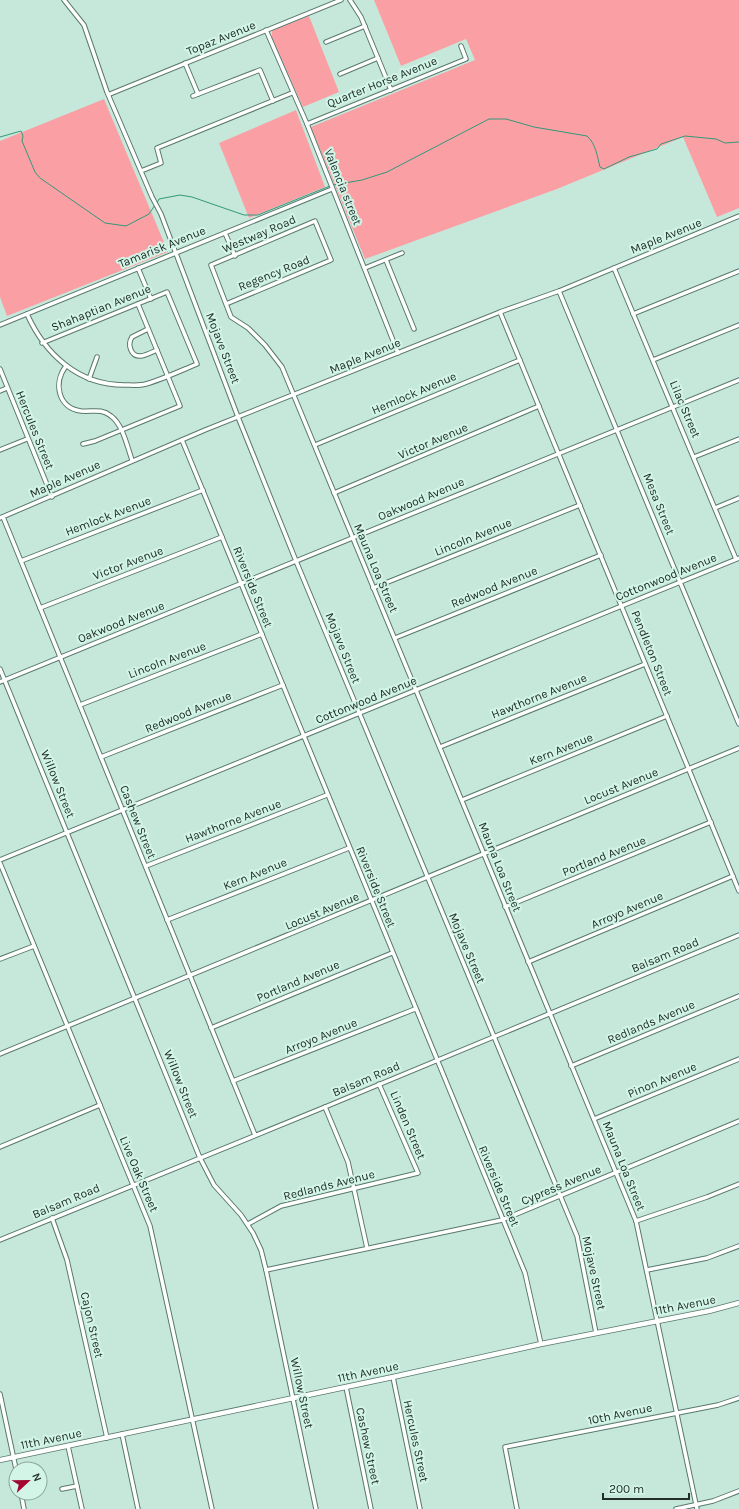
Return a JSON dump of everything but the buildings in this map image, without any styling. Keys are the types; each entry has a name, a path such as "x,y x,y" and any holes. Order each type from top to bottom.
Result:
{"main road":[{"name":"11th Avenue","path":"0,1460 542,1344 657,1320 709,1311 739,1303"}],"street":[{"name":"Mojave Street","path":"64,0 84,25 141,171 161,214 238,417 296,561 559,1197 577,1236 596,1333"},
{"name":"Topaz Avenue","path":"110,94 341,0"},
{"path":"350,0 361,17 391,90"},
{"path":"326,42 364,26"},
{"name":"Valencia street","path":"266,30 292,93 307,124 398,353"},
{"name":"Quarter Horse Avenue","path":"307,124 466,59 461,46"},
{"path":"340,74 378,58"},
{"path":"185,63 198,94"},
{"path":"193,96 260,70 273,101"},
{"path":"141,171 161,163 157,148 292,93"},
{"name":"Tamarisk Avenue","path":"0,325 332,189"},
{"name":"Maple Avenue","path":"2,518 132,460 500,312 559,291 739,216"},
{"name":"Westway Road","path":"211,265 316,221 331,260"},
{"path":"225,233 235,256"},
{"path":"365,268 402,253"},
{"name":"Regency Road","path":"226,304 331,260"},
{"path":"386,260 414,330"},
{"name":"Mauna Loa Street","path":"211,265 231,317 248,328 276,358 294,395 373,588 485,853 528,962 551,1013 636,1221 696,1507"},
{"path":"138,268 151,299"},
{"name":"Lilac Street","path":"614,268 737,558"},
{"path":"633,314 739,271"},
{"name":"Mesa Street","path":"559,291 739,724"},
{"name":"Shahaptian Avenue","path":"42,343 167,292 197,364 168,376"},
{"path":"83,444 95,441 180,406 138,304"},
{"name":"Pendleton Street","path":"500,312 739,891"},
{"path":"27,314 42,343 66,366 89,379 114,385 144,384 168,376"},
{"path":"653,360 739,325"},
{"path":"148,328 132,337 129,344 130,349 134,354 140,356 157,350"},
{"path":"89,379 97,357"},
{"name":"Hemlock Avenue","path":"315,445 520,360"},
{"path":"66,366 58,381 59,395 66,404 81,411 99,410 112,417 120,430 132,460"},
{"name":"Hercules Street","path":"0,369 27,439 52,497"},
{"name":"Oakwood Avenue","path":"0,682 241,583 354,539 558,453 739,380"},
{"path":"0,391 7,388"},
{"name":"Victor Avenue","path":"334,493 539,406"},
{"path":"0,450 27,439"},
{"path":"694,457 739,439"},
{"name":"Riverside Street","path":"182,440 436,1061 525,1273 542,1344"},
{"name":"Hemlock Avenue","path":"21,561 203,490"},
{"path":"715,508 739,498"},
{"name":"Lincoln Avenue","path":"373,588 580,505"},
{"name":"Cashew Street","path":"2,518 61,658 255,1135"},
{"name":"Victor Avenue","path":"40,608 222,537"},
{"name":"Redwood Avenue","path":"395,638 601,556"},
{"name":"Cottonwood Avenue","path":"0,861 67,832 359,714 737,558"},
{"name":"Lincoln Avenue","path":"80,705 262,634"},
{"name":"Hawthorne Avenue","path":"440,747 645,664"},
{"name":"Willow Street","path":"0,669 200,1158 214,1185 248,1224 258,1243 266,1270 316,1509"},
{"name":"Redwood Avenue","path":"101,757 283,685"},
{"name":"Kern Avenue","path":"462,800 667,716"},
{"name":"Locust Avenue","path":"0,1054 739,748"},
{"name":"Hawthorne Avenue","path":"146,866 327,795"},
{"name":"Portland Avenue","path":"506,907 711,822"},
{"name":"Kern Avenue","path":"167,920 349,848"},
{"name":"Live Oak Street","path":"0,861 150,1226 212,1509"},
{"name":"Arroyo Avenue","path":"528,962 733,876"},
{"name":"Balsam Road","path":"0,1240 739,935"},
{"path":"0,959 34,946"},
{"name":"Portland Avenue","path":"211,1028 392,953"},
{"name":"Redlands Avenue","path":"572,1066 739,996"},
{"name":"Arroyo Avenue","path":"233,1082 415,1009"},
{"name":"Pinon Avenue","path":"594,1119 739,1059"},
{"name":"Linden Street","path":"379,1084 418,1173"},
{"path":"0,1147 100,1105"},
{"path":"325,1107 348,1162 367,1248"},
{"name":"Cypress Avenue","path":"266,1270 502,1220 739,1122"},
{"name":"Redlands Avenue","path":"248,1224 281,1206 418,1173"},
{"path":"636,1221 699,1200 739,1184"},
{"name":"Cajon Street","path":"52,1218 67,1260 107,1438"},
{"path":"647,1270 707,1258 739,1246"},
{"name":"Hercules Street","path":"393,1377 420,1509"},
{"name":"Cashew Street","path":"346,1387 371,1509"},
{"path":"0,1394 15,1461"},
{"name":"10th Avenue","path":"517,1509 505,1447 718,1405 739,1398"},
{"path":"122,1434 138,1509"},
{"path":"68,1446 82,1509"},
{"path":"62,1489 76,1486"},
{"path":"676,1509 696,1507 739,1491"}],"shaded area":[{"path":"374,0 739,0 739,208 717,217 683,137 557,189 365,259 311,127 475,60 466,39 401,66"},
{"path":"309,16 339,92 303,107 272,38 272,30"},
{"path":"104,99 168,252 7,316 0,297 0,141"},
{"path":"296,110 325,187 249,218 219,143"}],"waterway":[{"path":"333,185 362,180 387,172 489,119 506,119 534,127 587,136 594,146 600,167 604,169 629,157 657,149 661,144 685,136 716,139 725,143 739,142"},
{"path":"0,137 21,131 23,136 22,141 35,172 40,178 105,223 126,226 149,214 155,205"},
{"path":"157,203 159,199 180,195 192,197 244,215 258,215 330,186"}]}
